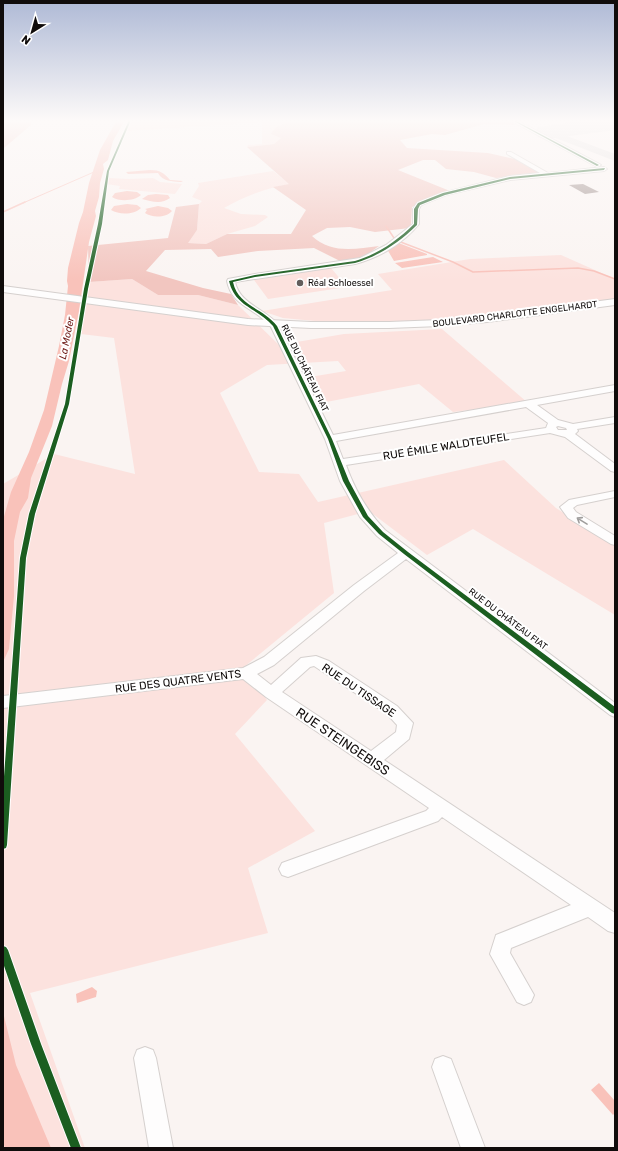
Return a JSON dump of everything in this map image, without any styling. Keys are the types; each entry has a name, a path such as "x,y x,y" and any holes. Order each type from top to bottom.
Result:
{"main road":[{"name":"BOULEVARD CHARLOTTE ENGELHARDT","path":"3,289 222,320 369,326 487,319 615,302"}],"street":[{"name":"RUE DU CHÂTEAU FIAT","path":"546,174 496,180 444,194 423,202 416,207 416,224 410,230 379,252 361,260 255,276 232,281 236,294 246,305 268,317 273,323 330,439 346,481 366,517 381,533 406,553 615,711"},
{"path":"330,439 615,388"},
{"path":"529,404 561,434 570,430 615,420"},
{"name":"RUE ÉMILE WALDTEUFEL","path":"339,463 553,427"},
{"path":"570,430 615,469"},
{"path":"615,494 573,502 566,507 572,514 615,541"},
{"name":"RUE DES QUATRE VENTS","path":"5,702 246,673 269,661 359,588 406,553"},
{"name":"RUE DU TISSAGE","path":"271,693 306,662 316,661 392,710 405,723 402,735 372,760"},
{"name":"RUE STEINGEBISS","path":"246,673 271,693 615,924"},
{"path":"288,869 432,816 441,807"},
{"path":"524,995 500,954 503,942 590,907"},
{"path":"145,1058 161,1148"},
{"path":"443,1067 473,1148"}],"shaded area":[{"path":"256,174 277,174 290,184 256,193 224,208 241,214 265,215 268,217 255,226 227,234 206,244 187,243 197,230 199,204 202,201 192,197 199,186 198,183"},
{"path":"277,174 407,174 450,191 412,207 410,228 375,232 350,227 327,228 312,236 319,242 335,248 352,249 379,246 362,258 340,261 314,248 258,251 218,257 211,249 165,250 146,271 203,288 231,294 238,305 198,295 158,295 132,279 89,282 88,246 168,238 176,207 199,204 197,230 188,243 206,244 227,234 291,234 306,210 273,187 289,184"},
{"path":"480,174 535,174 496,178"},
{"path":"109,178 153,178 160,182 182,184 175,194 119,189 120,186 106,184"},
{"path":"561,255 615,279 615,299 484,317 433,321 315,321 283,318 262,311 392,290 378,274 470,259"},
{"name":"Réal Schloessel","path":"331,268 347,287 268,299 254,280"},
{"path":"132,279 158,295 198,295 238,305 279,345 344,334 442,329 528,403 453,412 419,384 316,404 304,378 346,371 338,361 267,365 220,393 259,472 299,474 318,502 504,460 556,508 615,546 615,615 473,529 427,555 369,511 324,523 334,593 244,667 267,700 235,734 315,831 248,868 268,933 30,993 85,1148 3,1148 3,484 54,454 135,474 114,338 81,334 89,282"}],"water":[{"name":"La Moder","path":"92,174 103,174 95,211 96,216 89,242 79,311 69,361 52,426 31,478 28,498 20,512 14,541 14,596 9,649 3,662 3,520 11,492 29,452 44,410 65,315 68,268"},
{"path":"158,174 164,174 170,180 183,181 168,180"},
{"path":"127,191 137,192 141,195 135,199 127,200 119,200 112,197 115,193"},
{"path":"148,195 168,195 170,198 160,202 142,199"},
{"path":"127,204 137,205 141,208 126,214 111,210 114,206"},
{"path":"158,206 168,208 172,211 163,216 151,216 145,213 147,210 145,209"},
{"path":"396,242 427,255 394,261 387,249"},
{"path":"433,257 443,262 402,268 395,263"},
{"path":"92,987 97,991 96,997 77,1003 76,994"},
{"path":"3,1012 16,1065 51,1148 5,1148 3,1142"},
{"path":"599,1083 615,1101 615,1113 613,1115 591,1090"}],"building":[{"path":"583,184 599,192 585,194 569,185"}],"waterway":[{"path":"23,203 90,174"},
{"path":"3,212 25,202"},
{"path":"386,226 394,238"},
{"path":"398,241 453,262 473,272 578,268 594,271 615,279"}],"cycle path":[{"path":"3,845 23,558 32,514 67,404 86,289 100,224 108,174"},
{"path":"555,174 510,178 444,194 419,204 416,209 416,224 404,236 388,247 363,260 231,281 237,296 242,301 264,315 275,326 330,439 346,481 366,517 381,533 406,553 615,711"},
{"path":"3,950 36,1044 76,1148"}],"place":[{"name":"Réal Schloessel","path":"300,283"}]}
